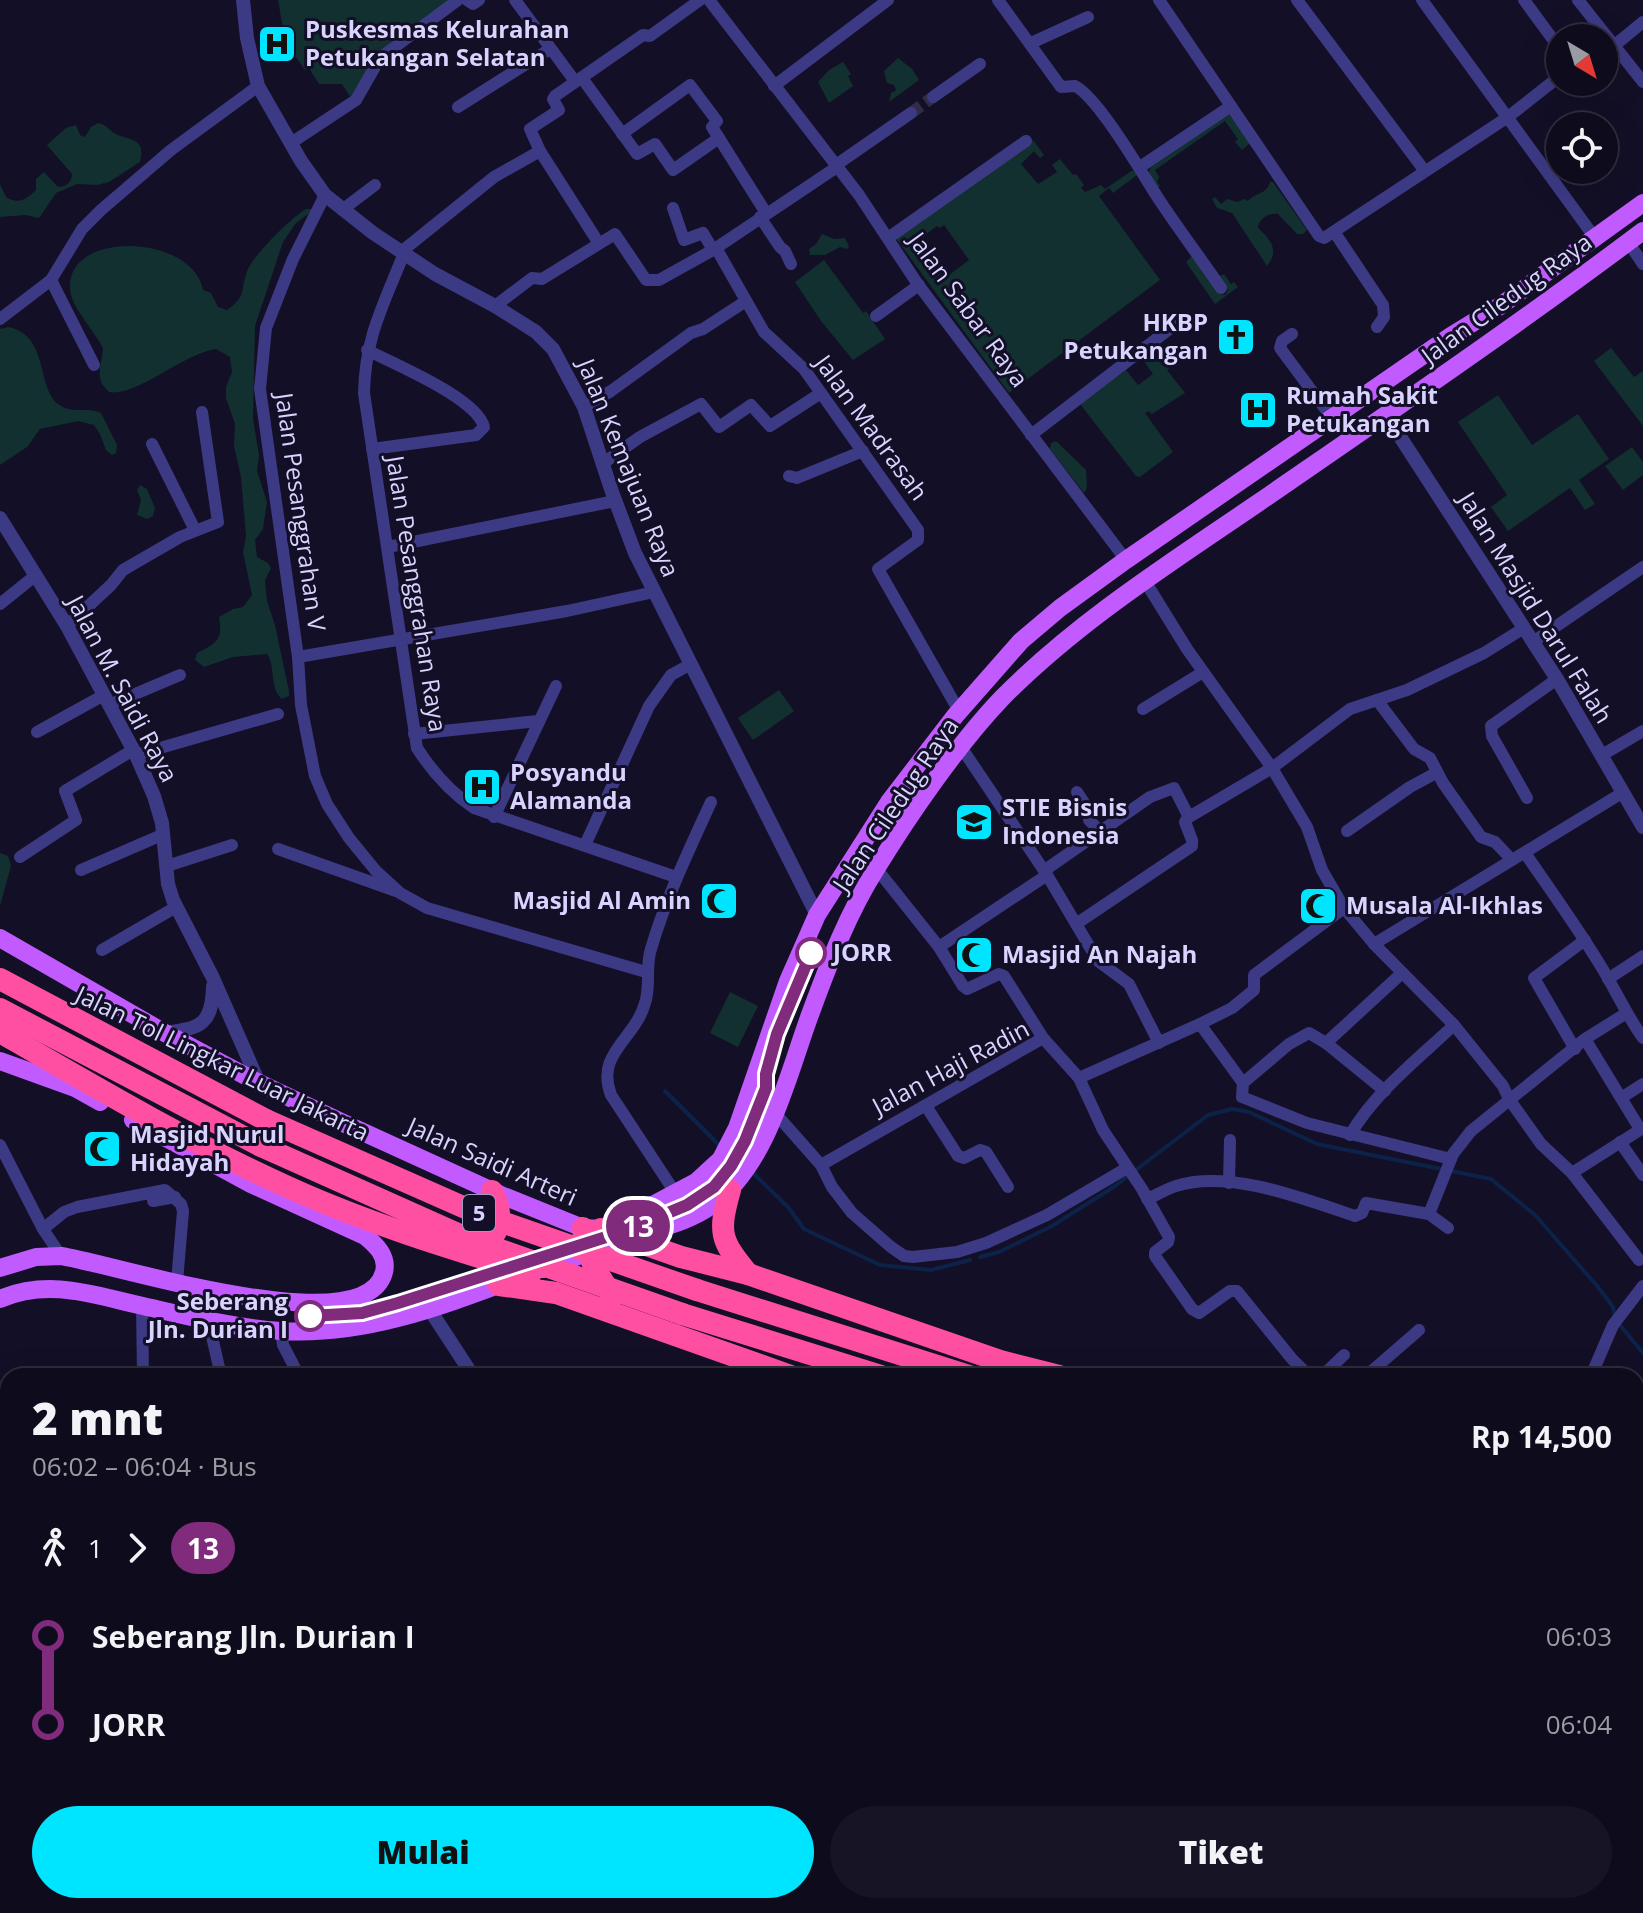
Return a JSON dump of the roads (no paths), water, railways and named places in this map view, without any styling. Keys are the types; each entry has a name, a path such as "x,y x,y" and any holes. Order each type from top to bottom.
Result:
{"highway":[{"name":"Jalan Tol Lingkar Luar Jakarta","path":"0,979 266,1120 479,1214 697,1290 944,1368"},
{"name":"Jalan Tol Lingkar Luar Jakarta","path":"0,1009 261,1146 469,1239 682,1314 855,1368"},
{"path":"0,1032 79,1079 242,1165 348,1212 531,1273"},
{"path":"0,1049 75,1088"},
{"path":"730,1190 723,1213 722,1234 730,1253 748,1274"},
{"path":"449,1247 476,1248 496,1234 501,1214 492,1191"},
{"path":"632,1318 603,1281 588,1253 592,1228 681,1257 748,1274 1028,1368"},
{"path":"632,1318 624,1303 623,1283 627,1273 642,1259 681,1257"},
{"path":"499,1285 556,1293 769,1368"}],"main road":[{"name":"Jalan Ciledug Raya","path":"592,1228 676,1194 709,1172 721,1159 752,1089 788,981 817,915 839,877 889,802 959,711 1021,641 1126,560 1500,306 1643,203"},
{"name":"Jalan Ciledug Raya","path":"0,1299 27,1290 65,1288 142,1306 281,1331 376,1324 430,1310 685,1220 710,1207 745,1173 755,1155 778,1104 845,927 876,868 961,747 1001,699 1103,612 1145,581 1386,415 1643,231"},
{"path":"1299,443 1302,457 1311,466"},
{"path":"1278,457 1290,466 1294,478"},
{"path":"1084,591 1103,612"},
{"path":"839,877 864,890"},
{"name":"Jalan Saidi Arteri","path":"0,938 259,1083 492,1191 592,1228"},
{"path":"0,1061 75,1088 239,1178 365,1236 379,1250 385,1263 382,1277 371,1290 346,1300 306,1304 262,1299 61,1256 36,1257 0,1268"},
{"path":"752,1089 778,1104"},
{"path":"531,1273 552,1215"}],"street":[{"name":"Jalan Kemajuan Raya","path":"243,0 247,38 258,86 325,195 402,253 536,332 553,349 584,407 615,501 654,592 817,915"},
{"path":"515,0 550,49 578,79 637,154 655,144 673,170 719,138"},
{"path":"598,242 540,151 531,127 558,111 553,97 643,35 650,36 700,0"},
{"name":"Jalan Sabar Raya","path":"709,0 836,166 919,285 1126,560"},
{"path":"774,86 888,0"},
{"path":"998,0 1061,87 1075,86 1085,93 1140,167 1158,199 1221,288"},
{"path":"1159,0 1319,236 1328,238 1424,170 1508,117 1546,87"},
{"path":"1297,0 1424,170"},
{"path":"1422,0 1595,238"},
{"path":"1524,0 1546,30"},
{"path":"1578,0 1598,24"},
{"path":"291,143 356,100 380,58 468,1"},
{"path":"1031,43 1088,17"},
{"path":"1618,43 1643,22"},
{"path":"458,107 550,49"},
{"path":"1618,49 1643,82"},
{"path":"933,97 980,64"},
{"path":"622,134 690,85 717,121 712,127 791,264"},
{"path":"0,319 51,280 82,229 101,210 171,150 258,86"},
{"path":"1140,167 1231,106"},
{"path":"495,306 532,278 542,279 598,242 618,235 646,280 659,280 715,249 911,113"},
{"path":"888,238 1026,141"},
{"path":"402,253 494,177 540,151"},
{"path":"342,210 375,185"},
{"name":"Jalan Pesanggrahan V","path":"325,195 293,259 266,328 260,389 298,657 301,705 315,776 327,804 349,838 376,871 400,893"},
{"path":"673,208 684,240 703,233 715,249"},
{"path":"1335,233 1383,305 1384,317 1377,327"},
{"path":"1628,242 1643,264"},
{"name":"Jalan Madrasah","path":"715,249 770,339 799,364 919,533 916,542 879,566 880,576 959,711"},
{"name":"Jalan Pesanggrahan Raya","path":"402,253 367,350 364,393 417,748 430,769 453,794 474,808 676,877"},
{"path":"51,280 94,365"},
{"path":"876,316 919,285"},
{"path":"584,407 691,333 703,329 746,301"},
{"path":"1031,435 1185,317"},
{"path":"1292,334 1285,338 1280,348 1332,418"},
{"path":"367,350 456,398 469,407 484,425 476,435 372,449"},
{"path":"602,464 640,437 701,404 719,427 751,405 770,426 821,393"},
{"path":"67,626 111,585 119,573 195,530 218,522 202,412"},
{"name":"Jalan Masjid Darul Falah","path":"1386,415 1557,679 1643,827"},
{"path":"152,444 195,530"},
{"path":"789,476 797,478 863,451"},
{"path":"388,547 615,501"},
{"name":"Jalan M. Saidi Raya","path":"0,518 67,626 154,796 164,834 168,884 176,907 213,978 259,1083"},
{"path":"1533,642 1643,567"},
{"path":"0,604 36,575"},
{"path":"1145,581 1203,672 1272,768 1307,827 1322,870 1344,908 1374,944 1454,1025 1503,1086 1541,1144 1572,1173 1639,1260"},
{"path":"298,657 567,611 654,592"},
{"path":"1076,924 1192,846 1185,822 1188,817 1272,768 1350,709 1407,690 1484,653 1524,628"},
{"path":"585,845 649,706 671,675 691,664"},
{"path":"1143,709 1203,672"},
{"path":"37,732 106,700 180,675"},
{"path":"1527,798 1492,736 1491,726 1557,679"},
{"path":"494,817 556,686"},
{"path":"1377,700 1414,749 1430,758 1436,773 1481,837 1495,842 1512,860"},
{"path":"20,857 77,819 65,791 134,753 278,714"},
{"path":"414,734 538,721"},
{"path":"1602,755 1643,731"},
{"path":"961,747 1046,872 1098,961 1129,984 1159,1043"},
{"path":"1347,831 1410,787 1436,773"},
{"path":"939,947 1150,797 1173,787 1188,817"},
{"path":"1077,792 1090,812 1089,820 1096,827 1096,835"},
{"path":"1374,944 1622,793"},
{"path":"676,1194 611,1095 605,1080 607,1067 645,1006 648,991 646,972 656,933 676,877 711,802"},
{"path":"81,870 164,834"},
{"path":"167,866 232,845"},
{"path":"278,849 400,893 427,908 646,972"},
{"path":"1525,853 1585,940 1625,1014 1643,1038"},
{"path":"876,868 939,947 967,989 999,974 1004,976 1043,1038"},
{"path":"102,950 176,907"},
{"path":"1079,1078 1241,1003 1254,990 1254,975 1344,908"},
{"path":"1575,1049 1534,978 1585,940"},
{"path":"1608,979 1643,956"},
{"path":"1326,1043 1402,973"},
{"path":"165,1033 194,1029 207,1018 213,1006 213,978"},
{"path":"1429,1214 1449,1166 1471,1131 1585,1039 1625,1014"},
{"path":"1200,1024 1243,1086 1244,1100 1449,1166"},
{"path":"1350,1135 1358,1121 1385,1091 1454,1025"},
{"path":"1243,1086 1300,1037 1309,1033 1385,1091"},
{"name":"Jalan Haji Radin","path":"821,1165 1043,1038 1079,1078 1103,1130 1169,1237 1155,1256 1192,1309 1199,1313 1230,1291 1237,1291 1301,1368"},
{"path":"1572,1173 1642,1128 1585,1039"},
{"path":"1621,1098 1643,1084"},
{"path":"778,1104 852,1213 904,1256 957,1252 986,1243 1047,1215 1127,1169"},
{"path":"926,1106 958,1156 964,1158 980,1150 986,1152 1008,1187"},
{"path":"1229,1183 1230,1140"},
{"path":"1620,1142 1643,1175"},
{"path":"0,1145 43,1229 61,1256"},
{"path":"1144,1194 1205,1182 1265,1186 1355,1216 1362,1213 1366,1203 1429,1214 1448,1228"},
{"path":"43,1229 64,1212 159,1189 175,1197 183,1211 177,1282"},
{"path":"153,1201 175,1197"},
{"path":"1594,1368 1613,1325 1643,1286"},
{"path":"142,1306 143,1368"},
{"path":"430,1310 468,1368"},
{"path":"208,1319 219,1368"},
{"path":"1375,1368 1419,1330"},
{"path":"281,1331 283,1345 295,1368"},
{"path":"1330,1368 1344,1355"}],"waterway":[{"path":"665,1091 720,1146"},
{"path":"980,1257 999,1252 1052,1226 1115,1186 1208,1115 1232,1109 1249,1112 1317,1144 1491,1179 1535,1215 1598,1287 1613,1307 1615,1317"},
{"path":"752,1172 788,1207 804,1229 880,1265 931,1270 970,1260"},
{"path":"1619,1324 1643,1353"}],"tunnel":[{"path":"911,113 933,97"}],"place":[{"name":"Puskesmas Kelurahan Petukangan Selatan","path":"277,44"},
{"name":"HKBP Petukangan","path":"1236,337"},
{"name":"Rumah Sakit Petukangan","path":"1258,410"},
{"name":"Posyandu Alamanda","path":"482,787"},
{"name":"STIE Bisnis Indonesia","path":"974,822"},
{"name":"Masjid Al Amin","path":"719,901"},
{"name":"Musala Al-Ikhlas","path":"1318,906"},
{"name":"JORR","path":"811,953"},
{"name":"Masjid An Najah","path":"974,955"},
{"name":"Masjid Nurul Hidayah","path":"102,1149"},
{"name":"Seberang Jln. Durian I","path":"310,1316"}]}
